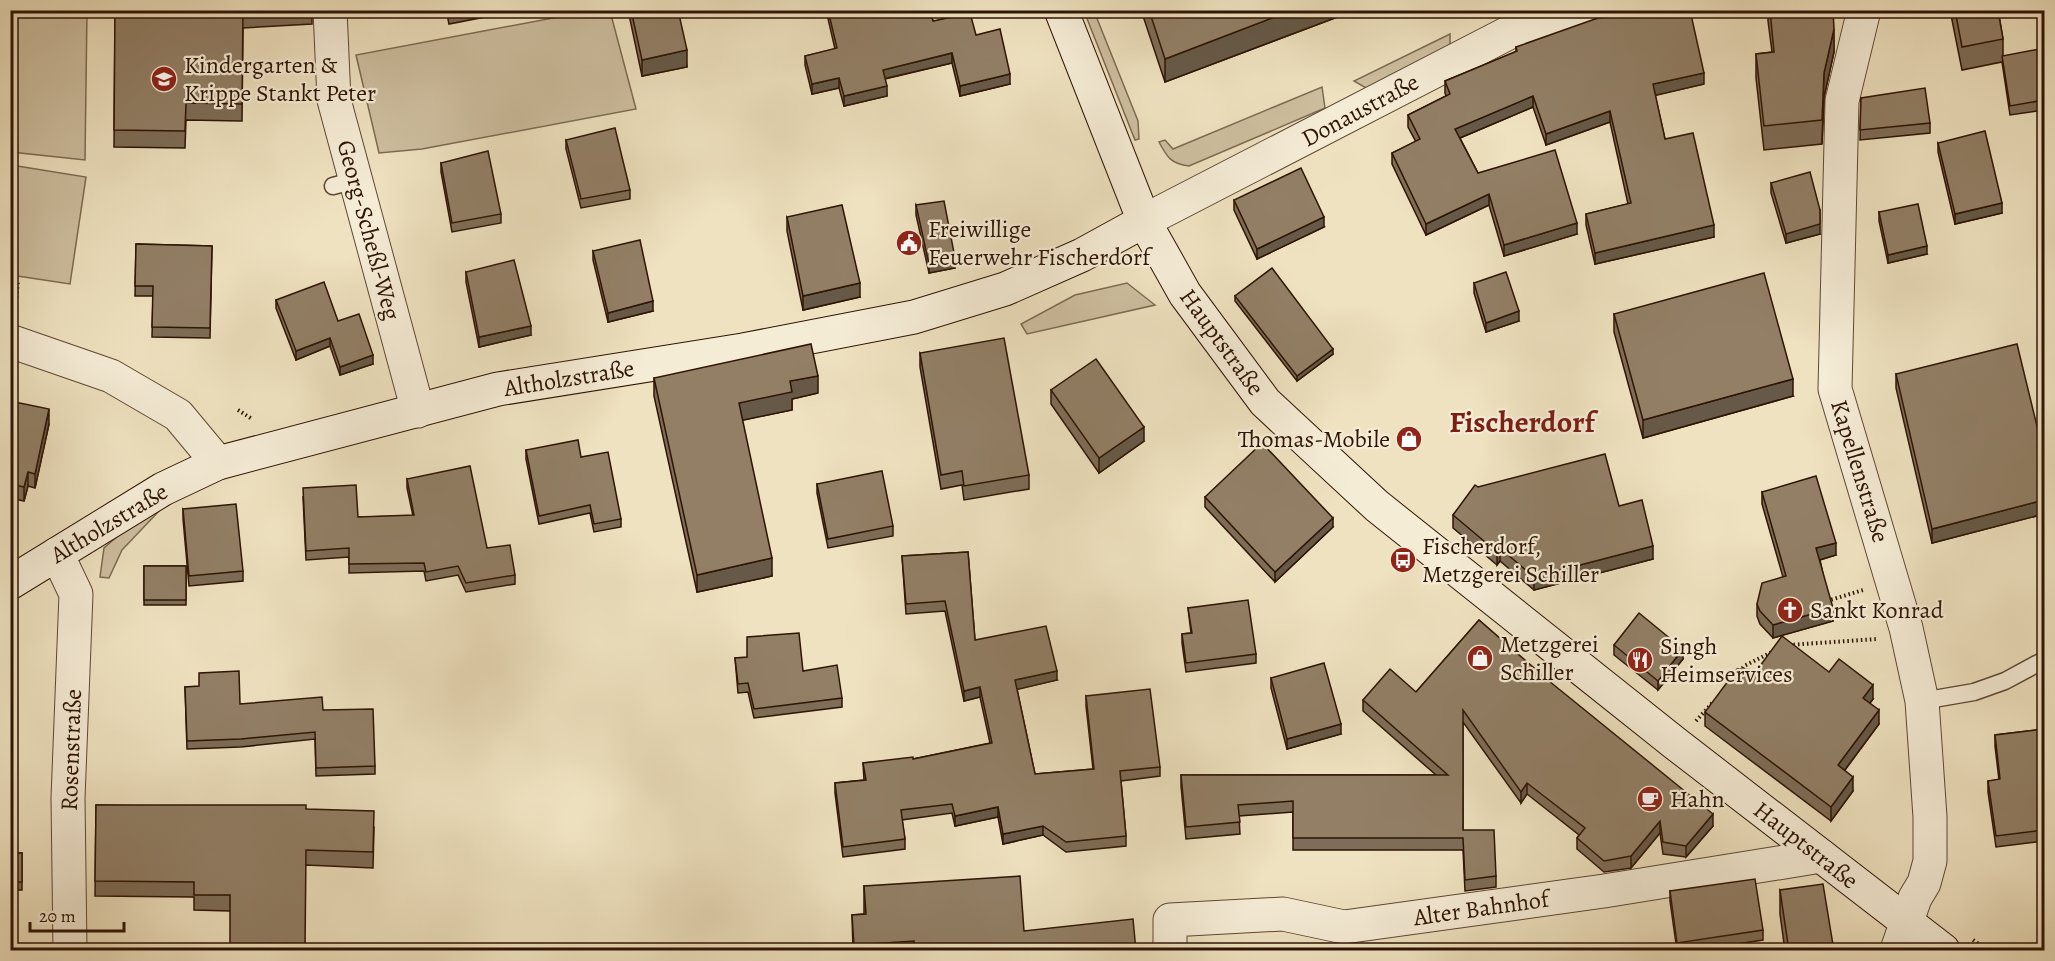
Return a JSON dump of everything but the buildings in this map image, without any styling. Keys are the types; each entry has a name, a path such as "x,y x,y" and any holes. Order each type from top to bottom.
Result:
{"street":[{"name":"Georg-Scheßl-Weg","path":"330,10 334,100 344,183 418,411"},
{"name":"Hauptstraße","path":"1061,10 1144,221 1185,294 1259,395 1395,520 1676,744 1821,856 1902,937 1943,951"},
{"name":"Donaustraße","path":"1144,221 1509,21 1580,10"},
{"name":"Kapellenstraße","path":"1864,10 1842,101 1835,389 1906,628 1922,701 1930,817 1930,861 1924,883 1902,937"},
{"name":"Altholzstraße","path":"10,583 163,489 218,463 498,389 743,350 914,317 1005,288 1082,255 1144,221"},
{"path":"10,341 111,376 178,415 218,463"},
{"name":"Rosenstraße","path":"57,554 76,594 68,798 70,951"},
{"name":"Alter Bahnhof","path":"1170,951 1170,920 1283,914 1344,927 1604,891 1821,856"}],"lane":[{"path":"1922,701 1974,692 2005,681 2044,660"}],"path":[{"path":"1822,603 1830,600"},
{"path":"1737,675 1744,666 1767,653 1791,645 1842,643"},
{"path":"1694,724 1714,701"}],"shaded area":[{"path":"11,10 87,11 85,160 11,152"},
{"path":"590,11 610,11 636,109 422,149 379,153 356,55"},
{"path":"1084,11 1094,11 1138,121 1139,139 1135,140"},
{"path":"1450,34 1450,47 1366,88 1354,81"},
{"path":"1322,87 1325,108 1189,166 1178,164 1170,159 1159,142 1165,140 1173,149"},
{"path":"11,165 86,177 70,284 11,275"},
{"path":"1127,283 1155,305 1027,334 1021,324 1075,295"},
{"path":"160,510 122,550 109,578 100,577 104,548 120,534"}],"place":[{"name":"Kindergarten & Krippe Stankt Peter","path":"164,79"},
{"name":"Freiwillige Feuerwehr Fischerdorf","path":"909,243"},
{"name":"Thomas-Mobile","path":"1409,439"},
{"name":"Fischerdorf, Metzgerei Schiller","path":"1403,560"},
{"name":"Sankt Konrad","path":"1790,610"},
{"name":"Metzgerei Schiller","path":"1480,658"},
{"name":"Singh Heimservices","path":"1640,660"},
{"name":"Hahn","path":"1650,799"}],"district":[{"name":"Fischerdorf","path":"1522,422"}]}
